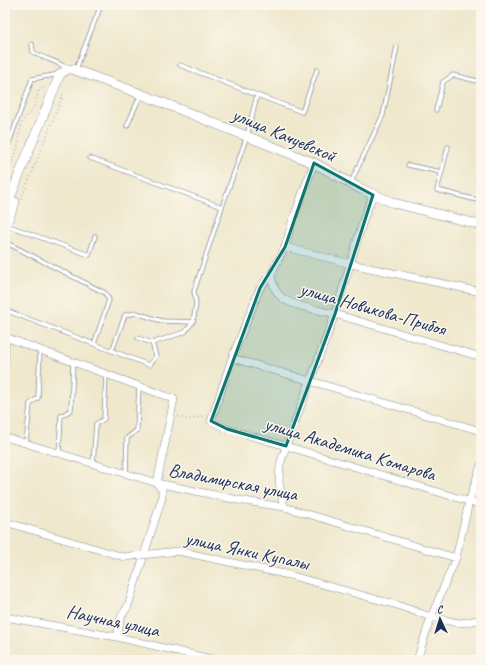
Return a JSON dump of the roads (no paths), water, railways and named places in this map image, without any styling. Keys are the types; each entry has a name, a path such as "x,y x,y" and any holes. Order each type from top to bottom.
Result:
{"street":[{"name":"улица Качуевской","path":"67,71 141,94 247,136 314,164 373,195 394,204 481,224"},
{"path":"5,210 67,71"},
{"path":"6,226 67,71"},
{"path":"314,164 292,222 285,247 271,274 260,288 232,358 481,431"},
{"path":"284,507 279,483 280,465 335,314 364,218 373,195"},
{"path":"285,247 351,264 481,292"},
{"name":"улица Новикова-Прибоя","path":"271,274 275,289 282,298 292,303 335,314 481,357"},
{"path":"6,338 174,398 157,483 162,490 162,498 128,606 121,618 117,637"},
{"name":"улица Академика Комарова","path":"232,358 211,420 227,429 481,505"},
{"name":"Владимирская улица","path":"5,437 157,483 238,500 284,507 456,558"},
{"path":"417,660 431,617 456,558 469,502 481,465"},
{"name":"улица Янки Купалы","path":"5,522 124,557 178,551 288,575 397,605 431,617 458,623 481,619"},
{"name":"Научная улица","path":"5,617 117,637 215,660"}],"lane":[{"path":"5,154 32,79 67,71 101,5"},
{"path":"32,44 33,52 41,57 58,63 67,71"},
{"path":"350,183 383,115 397,47"},
{"path":"180,65 302,112 317,70"},
{"path":"436,110 442,82 453,75 481,82"},
{"path":"127,126 141,94"},
{"path":"138,338 152,343 185,332 193,322 196,304 194,291 247,136 257,95"},
{"path":"448,147 437,190 481,201"},
{"path":"90,158 222,207"},
{"path":"481,164 478,178 481,178"},
{"path":"408,165 441,172"},
{"path":"6,226 89,255 95,236"},
{"path":"5,242 105,293 109,300 94,344"},
{"path":"5,310 149,364 156,356 152,343"},
{"path":"112,351 125,315 136,313 162,321 193,322"},
{"path":"5,387 6,338"},
{"path":"26,443 30,404 38,398 40,350"},
{"path":"59,453 61,416 70,410 73,362"},
{"path":"93,464 96,424 104,419 106,374"},
{"path":"126,474 127,438 137,430 139,386"}]}
